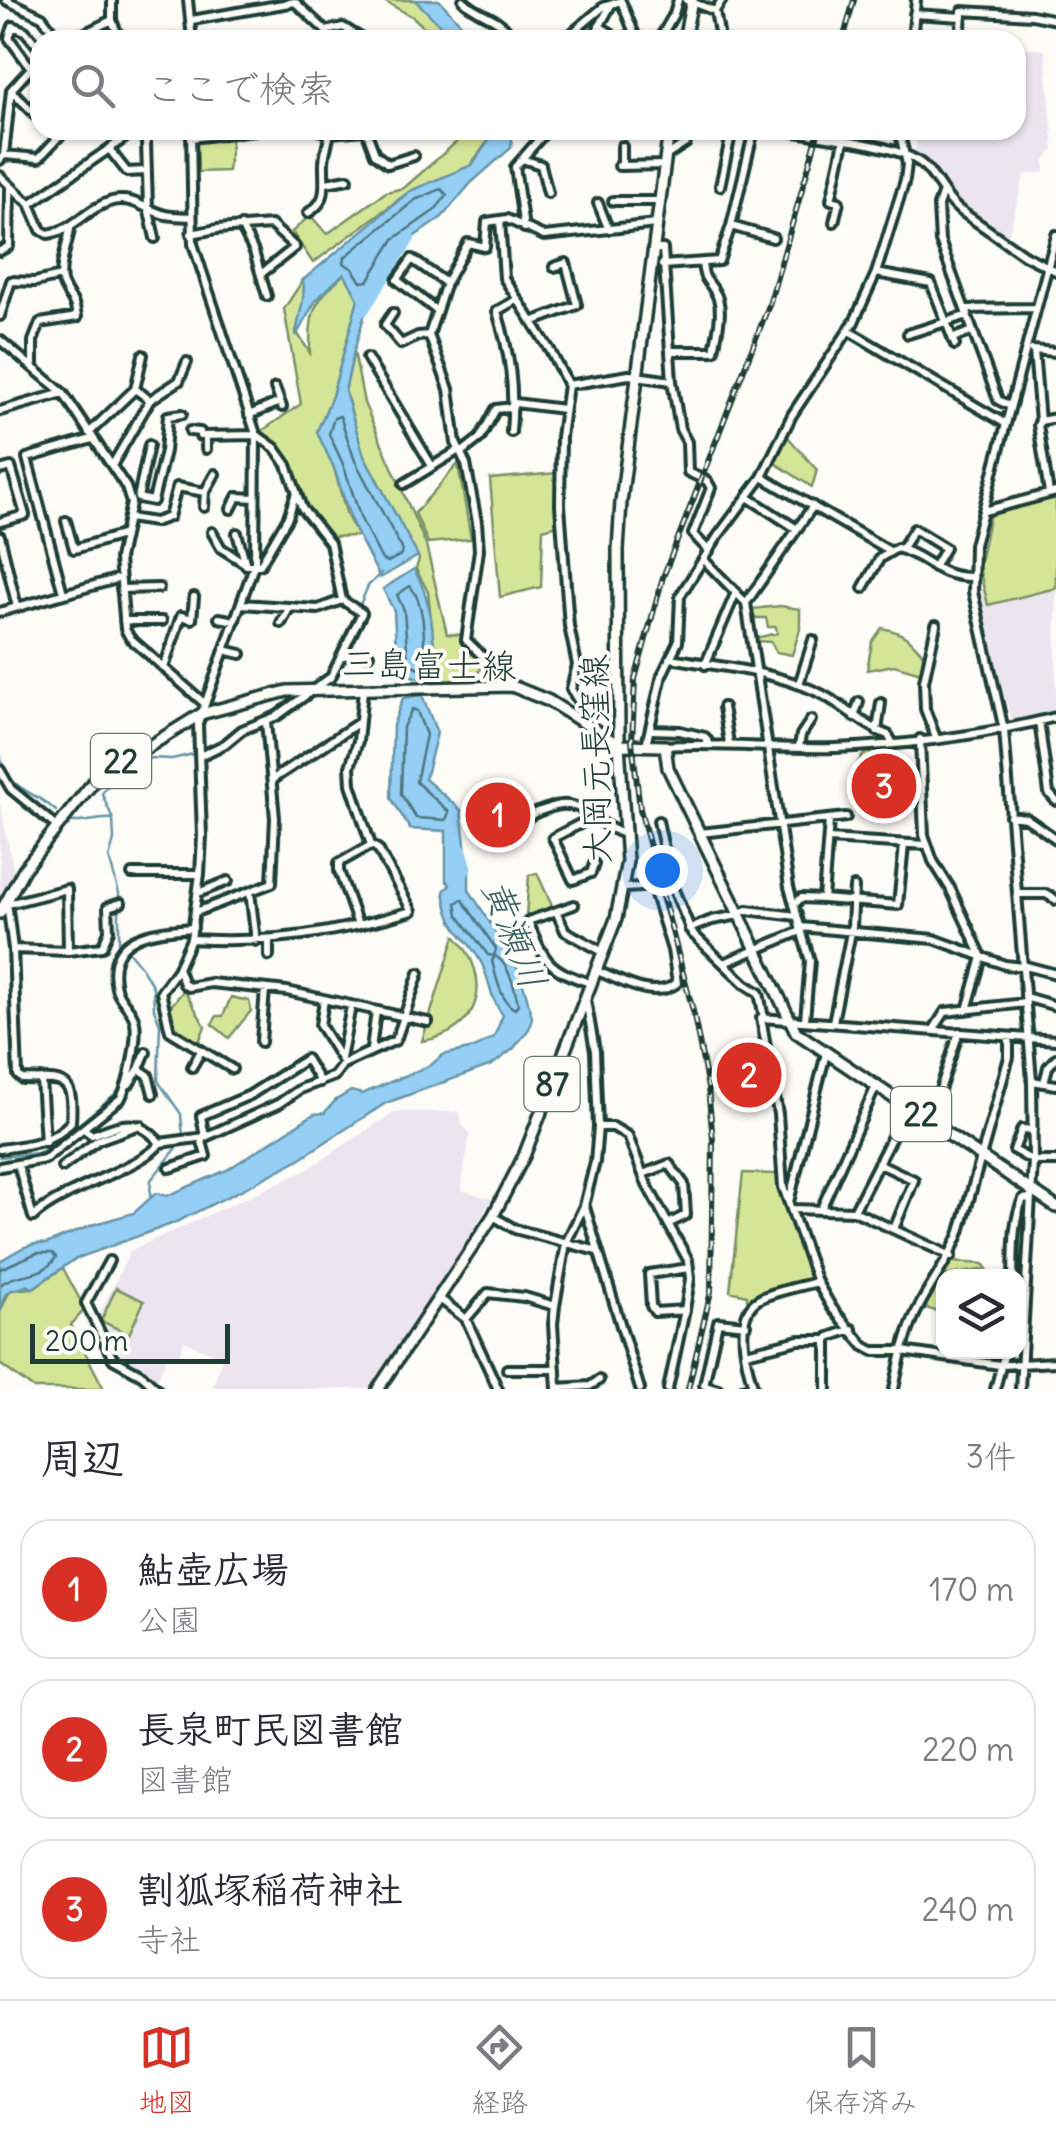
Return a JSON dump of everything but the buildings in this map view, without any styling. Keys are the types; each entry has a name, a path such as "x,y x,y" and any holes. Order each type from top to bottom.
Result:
{"main road":[{"path":"686,30 690,0"},
{"name":"大岡元長窪線","path":"378,1389 493,1216 524,1156 592,984 624,888 618,550 638,377 658,264 654,248 668,140"},
{"name":"三島富士線","path":"0,913 24,870 56,826 81,794 113,766 201,714 274,694 512,686 531,691 619,745 665,746"},
{"name":"22","path":"665,746 668,768 800,1036 930,1120 1030,1194 1056,1207"}],"street":[{"path":"6,0 42,17 52,30"},
{"path":"112,0 116,30"},
{"path":"188,0 192,30"},
{"path":"464,0 470,8 486,12 509,30"},
{"path":"576,30 603,7 621,0 633,30"},
{"path":"665,30 678,0"},
{"path":"690,0 716,11"},
{"path":"719,30 716,11 722,0"},
{"path":"913,30 916,0"},
{"path":"979,12 980,0"},
{"path":"192,20 286,1 304,7 321,30"},
{"path":"942,16 944,2"},
{"path":"597,30 611,4"},
{"path":"961,29 962,11 1056,20"},
{"path":"914,14 962,17"},
{"path":"92,30 112,20"},
{"path":"30,37 13,26 9,38 30,67"},
{"path":"599,26 606,30"},
{"path":"30,69 11,90 2,158 39,158 56,140"},
{"path":"11,90 30,109"},
{"path":"30,204 123,140"},
{"path":"145,140 148,208 155,238"},
{"path":"191,140 195,256 256,435 256,498 242,604 201,714 200,874 194,928 178,968 161,992 170,1030 232,1068"},
{"path":"308,213 322,200 328,140"},
{"path":"369,140 375,154 388,164 414,156"},
{"path":"524,228 515,167 538,140"},
{"path":"622,146 621,166 665,160 687,140"},
{"path":"720,186 730,140"},
{"path":"709,551 694,534 710,488 707,481 688,472 687,442 680,429 672,381 658,264 720,261 752,140"},
{"path":"834,140 906,155 926,168 958,209 1024,255 1056,271"},
{"path":"646,746 662,676 678,642 680,596 762,477 792,415 848,330 876,273 904,180 906,155 900,140"},
{"path":"834,222 839,202 832,200 844,142"},
{"path":"109,149 127,172 146,171"},
{"path":"522,159 541,165 548,193"},
{"path":"711,173 722,176"},
{"path":"0,176 30,204 44,233 71,228 90,210 111,202 136,201 166,215 191,217"},
{"path":"326,183 348,180"},
{"path":"0,252 9,246 10,186"},
{"path":"942,193 938,206 940,241 998,400 1010,406"},
{"path":"613,201 660,200"},
{"path":"598,203 608,228"},
{"path":"512,686 468,645 464,634 479,550 474,498 460,452 450,389 429,335 446,283 468,243 485,246 487,222 507,219 538,235 556,236 656,224"},
{"path":"500,220 504,278 568,385 563,409 560,505 569,626 577,665 576,677 570,685 584,709 580,722"},
{"path":"192,234 272,225 296,247 261,274"},
{"path":"241,226 267,296"},
{"path":"732,226 773,238"},
{"path":"32,365 33,341 40,323 77,316 62,276 71,228"},
{"path":"1020,1389 1033,1161 1032,1081 1004,730 972,578 974,544 1010,406 1030,350 1036,308 1056,234"},
{"path":"437,310 397,280 412,260 446,283"},
{"path":"532,322 577,304 566,263 554,267"},
{"path":"671,351 714,351 720,312 717,294 704,279 702,263"},
{"path":"876,273 931,282 954,341 973,331"},
{"path":"0,316 11,281 35,282 62,276"},
{"path":"511,432 514,405 508,346 498,311 516,300"},
{"path":"908,334 967,312 1036,308"},
{"path":"393,313 385,325 400,344 429,335"},
{"path":"848,330 1006,424"},
{"path":"0,340 63,392 134,499"},
{"path":"1030,350 1056,352"},
{"path":"983,512 1053,492 1041,458 1030,350"},
{"path":"63,593 28,458 90,436 135,389 143,355"},
{"path":"367,358 432,466"},
{"path":"112,466 150,400 179,381 187,362"},
{"path":"568,385 629,374 672,381"},
{"path":"249,415 281,404 275,388"},
{"path":"135,389 150,400"},
{"path":"0,411 63,392"},
{"path":"404,484 480,438 496,409 514,405 563,409"},
{"path":"134,499 153,501 165,452 168,416 182,414"},
{"path":"1040,421 1056,418"},
{"path":"200,419 206,449"},
{"path":"190,431 256,435 275,448 287,465 295,494 311,522 330,543 342,600 362,613 331,677 266,722 242,730 226,744 200,756"},
{"path":"149,445 122,535 124,621 130,638 204,703"},
{"path":"0,470 11,466 25,515 0,522"},
{"path":"204,508 205,492 215,474"},
{"path":"762,477 888,550"},
{"path":"128,518 155,522 169,516 177,487 205,492"},
{"path":"212,532 227,555 250,565 260,564 288,517 295,494"},
{"path":"231,509 237,498 256,498"},
{"path":"749,498 797,529"},
{"path":"746,603 813,506"},
{"path":"66,521 74,549 122,535"},
{"path":"902,548 914,529 945,548 934,568"},
{"path":"237,533 250,565"},
{"path":"0,536 17,606"},
{"path":"863,588 880,558 888,550 902,548 953,577 972,578"},
{"path":"704,560 746,603 779,826 794,905 810,961 804,1020"},
{"path":"0,612 120,578"},
{"path":"121,589 160,588"},
{"path":"705,664 736,592"},
{"path":"164,668 182,616 192,619 194,597"},
{"path":"242,604 318,609 342,600"},
{"path":"281,623 290,607"},
{"path":"220,618 235,621"},
{"path":"124,621 162,621"},
{"path":"936,626 924,681 925,709 936,738"},
{"path":"799,684 814,640"},
{"path":"224,650 241,654"},
{"path":"343,656 369,654"},
{"path":"671,658 756,671 799,684 827,696 854,717 888,735 892,742"},
{"path":"191,939 301,938 412,911 378,849 371,845 352,784 350,767 369,689"},
{"path":"854,717 859,702"},
{"path":"877,731 881,703"},
{"path":"723,707 729,743"},
{"path":"665,746 729,743 799,747 920,740 1004,730 1056,717"},
{"path":"799,747 810,720"},
{"path":"1039,721 1049,793 1056,801"},
{"path":"196,912 272,883 273,779 266,722"},
{"path":"273,779 359,722"},
{"path":"652,730 694,734 705,737 709,743"},
{"path":"920,740 922,812 928,845 982,957 967,1010"},
{"path":"0,770 11,788 56,826"},
{"path":"523,822 530,814 566,803 626,834"},
{"path":"594,864 591,873 573,880 553,838 596,816"},
{"path":"1010,816 1026,818 1056,838"},
{"path":"699,834 846,817"},
{"path":"658,820 672,885 689,929 759,993 764,1018"},
{"path":"823,899 829,820"},
{"path":"828,839 928,845"},
{"path":"794,905 800,898 898,904 904,844"},
{"path":"358,925 339,871 340,863 371,845"},
{"path":"132,874 200,874"},
{"path":"198,893 228,881"},
{"path":"624,888 672,885"},
{"path":"833,1022 851,931 854,887"},
{"path":"596,971 648,990 666,990 676,983 672,950 653,888"},
{"path":"0,1148 45,1142 71,1122 73,1092 70,1086 22,1079 18,1075 8,903 67,889 68,951"},
{"path":"250,892 256,941"},
{"path":"1017,894 1046,894 1056,900"},
{"path":"13,948 68,951 102,947 109,931 108,907 121,903"},
{"path":"574,905 528,921 544,960 570,977 592,984"},
{"path":"689,929 748,910 797,916"},
{"path":"557,913 565,931 603,952"},
{"path":"127,1086 136,1026 116,986 122,948 149,933 194,928"},
{"path":"724,963 801,929 934,940 982,957 1056,974"},
{"path":"269,941 270,956"},
{"path":"178,968 188,987 211,983 265,989 428,1022"},
{"path":"342,1062 396,1040 419,973"},
{"path":"261,1042 265,989"},
{"path":"586,999 595,1051 595,1162 584,1206 566,1242 552,1324 557,1388 590,1386 599,1380"},
{"path":"324,1000 320,1026 342,1062"},
{"path":"934,1030 941,1014 1025,1000 1056,1006"},
{"path":"18,1165 33,1217 60,1196 148,1155 160,1143 203,1137 334,1076 342,1062 350,1006"},
{"path":"371,1050 376,1011"},
{"path":"764,1018 1056,1040"},
{"path":"764,1018 778,1114 780,1176 817,1282 832,1308 864,1346 873,1352 902,1350 1000,1365 1056,1362"},
{"path":"930,1120 960,1032"},
{"path":"894,1389 902,1350 920,1305 951,1256 1009,1057 1009,1037"},
{"path":"192,1067 201,1051"},
{"path":"0,1167 45,1158 84,1129 116,1103 146,1052"},
{"path":"790,1206 826,1052"},
{"path":"1044,1083 1056,1058"},
{"path":"170,1168 206,1156 201,1116 250,1095 306,1059 320,1082"},
{"path":"139,1069 148,1075 154,1094"},
{"path":"41,1079 45,1142"},
{"path":"1032,1081 1056,1084"},
{"path":"821,1209 876,1084"},
{"path":"854,1212 908,1105"},
{"path":"84,1129 92,1135 128,1124 140,1125 160,1143"},
{"path":"62,1167 98,1140 140,1125"},
{"path":"598,1127 612,1127 628,1136 689,1268 685,1310 668,1389"},
{"path":"1033,1130 1022,1129 1014,1149 1033,1161 1056,1161"},
{"path":"878,1163 914,1180 894,1229"},
{"path":"643,1174 669,1164 684,1184 686,1216 668,1224"},
{"path":"1013,1269 1020,1204 1030,1194"},
{"path":"584,1206 640,1389"},
{"path":"790,1206 854,1212 951,1256"},
{"path":"493,1216 514,1229 598,1250"},
{"path":"108,1261 86,1303 113,1359 142,1374 157,1389"},
{"path":"685,1310 655,1312 650,1306 649,1274 689,1268"},
{"path":"742,1389 754,1387 746,1353 750,1306 758,1299 817,1282"},
{"path":"466,1318 488,1293 555,1306"},
{"path":"440,1299 466,1318 498,1389"},
{"path":"718,1389 704,1385 718,1322 746,1325"},
{"path":"828,1389 827,1340 852,1329"},
{"path":"746,1353 799,1340 827,1340"},
{"path":"995,1389 1003,1359"},
{"path":"506,1369 556,1369"}],"shaded area":[{"path":"1026,47 1045,50 1054,149 1044,161 1045,172 1024,175 1008,237 954,201 927,162 915,154 916,140 1026,140"},
{"path":"1056,495 1056,711 1015,720 1010,716 980,608 978,550 990,513"},
{"path":"0,802 15,878 0,903"},
{"path":"394,1112 460,1112 462,1125 470,1133 461,1190 492,1199 372,1389 212,1389 222,1358 184,1341 178,1358 167,1356 156,1383 121,1354 98,1317 131,1250 307,1170"}],"green space":[{"path":"382,0 415,0 446,30 427,30 413,17"},
{"path":"232,140 228,171 196,172 196,141"},
{"path":"459,140 489,140 470,166 410,191 313,263 292,232 310,215 327,234 386,192 404,188"},
{"path":"345,273 358,299 332,396 317,432 358,536 327,537 299,497 281,449 259,433 301,404 284,309 303,280 309,294 296,331 310,353 315,308"},
{"path":"354,351 364,403 426,545 447,634 465,635 486,662 466,681 438,682 428,592 416,569 419,559 363,453 345,391"},
{"path":"788,437 817,470 812,487 775,463 783,440"},
{"path":"458,464 471,539 428,543 415,513"},
{"path":"557,473 562,524 543,529 541,587 500,597 490,479"},
{"path":"1056,498 1056,588 988,605 979,568 990,513"},
{"path":"752,609 800,609 800,629 792,655 776,652 771,642 756,641 777,633 776,627 768,627 766,618 753,618"},
{"path":"882,628 901,634 920,651 925,657 921,673 894,665 867,670 872,642"},
{"path":"868,752 886,765 883,772 890,778 891,792 869,797 852,791 855,769"},
{"path":"483,791 526,811 509,831 493,837 479,830 475,820 478,793"},
{"path":"537,873 553,908 526,917 529,875"},
{"path":"455,936 475,969 476,1001 458,1027 422,1041"},
{"path":"184,990 205,1026 197,1047 177,1033 166,1012"},
{"path":"231,997 249,1001 251,1011 229,1038 212,1024 217,1016 223,1016"},
{"path":"743,1173 777,1174 814,1279 765,1297 747,1299 747,1295 730,1291"},
{"path":"952,1262 983,1264 987,1269 947,1269"},
{"path":"63,1268 85,1309 71,1325 104,1389 34,1389 0,1364 0,1312 10,1290 33,1288"},
{"path":"936,1286 936,1311 922,1307"},
{"path":"116,1288 144,1301 129,1334 101,1321"}],"water":[{"path":"415,0 439,0 467,30 445,30"},
{"path":"489,140 512,140 511,148 471,183 442,217 402,245 370,296 345,391 364,456 418,556 380,578 352,523 317,432 332,396 358,299 344,273 316,300 296,336 303,280 410,191 472,165"},
{"path":"414,569 430,611 434,683 397,671 394,611 383,589"},
{"path":"422,695 437,733 425,779 461,810 467,860 458,878 469,870 469,890 514,960 532,1017 529,1029 513,1049 492,1065 386,1103 253,1184 174,1223 75,1259 33,1288 26,1285 10,1291 0,1312 0,1261 16,1251 134,1213 156,1193 167,1196 227,1170 314,1114 324,1113 351,1091 362,1094 431,1065 443,1055 474,1048 494,1037 503,1015 481,962 454,924 447,905 444,891 450,885 446,880 446,831 410,829 391,798 393,725 403,698"}],"waterway":[{"name":"黄瀬川","path":"363,310 409,238"},
{"path":"359,607 368,586 381,573"},
{"path":"311,686 332,669"},
{"path":"271,716 301,694"},
{"path":"219,744 240,728"},
{"path":"0,753 14,783 56,811"},
{"path":"115,956 119,893 109,858 114,840 113,819 102,794 150,758 172,759 198,753"},
{"path":"68,821 113,819"},
{"name":"黄瀬川","path":"460,891 457,885 466,866 461,850"},
{"path":"120,941 153,987 154,1009 160,1024 158,1081 181,1114 183,1137"},
{"path":"115,993 132,1024 126,1075"},
{"path":"0,1157 37,1153 52,1147 122,1088"},
{"path":"150,1196 151,1180 180,1144"}],"railway":[{"path":"846,30 854,0"},
{"path":"688,1389 711,1291 713,1140 708,1088 693,1011 640,809 632,741 635,679 663,577 769,305 816,140"}],"place":[{"name":"割狐塚稲荷神社","path":"884,786"},
{"name":"鮎壺広場","path":"498,815"},
{"name":"長泉町民図書館","path":"749,1075"}]}
